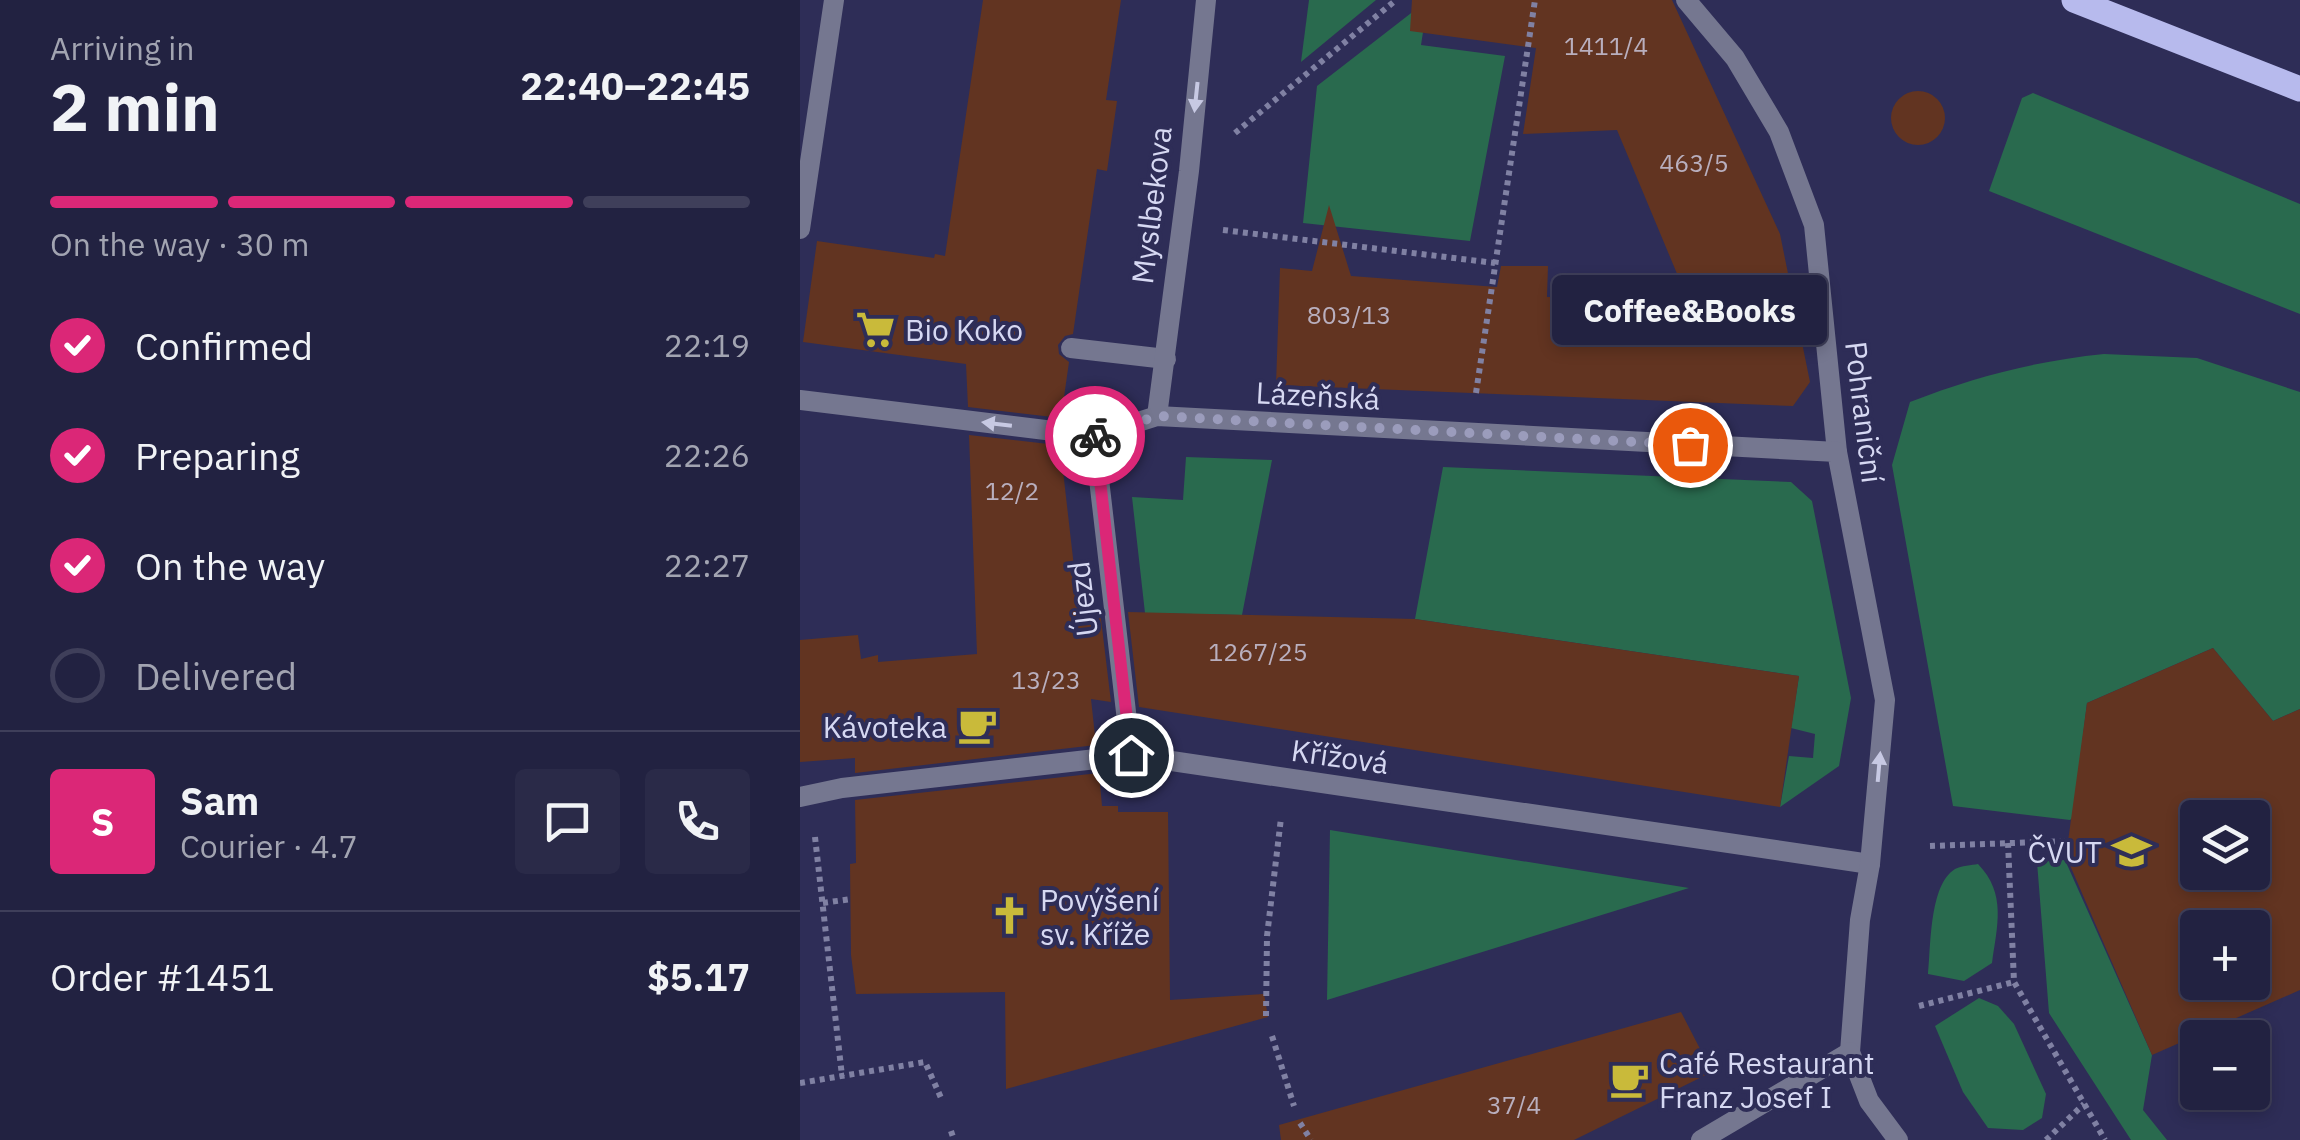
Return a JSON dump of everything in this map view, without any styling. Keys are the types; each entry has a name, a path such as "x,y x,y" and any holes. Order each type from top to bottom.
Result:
{"main road":[{"path":"2074,0 2300,89"}],"street":[{"path":"800,229 834,0"},
{"name":"Myslbekova","path":"1157,416 1189,170 1206,0"},
{"name":"Pohraniční","path":"1686,0 1735,58 1779,132 1814,226 1837,452 1885,700 1870,864 1860,920 1850,1052"},
{"path":"1071,348 1166,358"},
{"name":"Lázeňská","path":"800,400 1094,436 1157,416 1837,452"},
{"name":"Újezd","path":"1094,436 1131,755"},
{"name":"Křížová","path":"805,796 842,788 1131,755 1870,864"},
{"path":"1701,1140 1850,1052 1869,1101 1898,1140"}],"path":[{"path":"1189,170 1396,0"},
{"path":"1470,434 1535,0"},
{"path":"1182,225 1495,263"},
{"path":"1266,1016 1267,936 1285,778"},
{"path":"805,796 823,902 842,1076"},
{"path":"1930,846 2068,841"},
{"path":"2008,843 2014,982 2105,1140"},
{"path":"823,902 850,899"},
{"path":"1918,1006 2014,982"},
{"path":"1272,1036 1294,1106"},
{"path":"800,1083 925,1062 942,1100"},
{"path":"2046,1140 2084,1104"},
{"path":"1300,1123 1311,1140"},
{"path":"951,1131 954,1140"}],"green space":[{"path":"1309,0 1376,0 1301,62"},
{"path":"1428,0 1421,45 1505,56 1470,241 1303,223 1317,86"},
{"path":"2033,93 2300,204 2300,314 1989,191 2022,98"},
{"path":"2104,354 2197,358 2300,392 2300,709 2273,721 2213,648 2087,703 2070,820 1953,806 1892,465 1910,402 2005,371"},
{"path":"1186,457 1272,460 1242,615 1145,613 1132,497 1183,500"},
{"path":"1443,467 1791,482 1812,501 1851,698 1839,766 1780,807 1789,756 1813,758 1815,734 1791,728 1799,676 1415,619"},
{"path":"1330,830 1689,888 1327,1000"},
{"path":"2065,860 2152,1055 2143,1110 2167,1140 2131,1140 2049,1013 2037,862"},
{"path":"1978,864 1993,887 1998,911 1992,963 1964,981 1928,974 1940,888 1955,869"},
{"path":"1979,998 1998,1006 2014,1024 2046,1094 2042,1118 2023,1130 1988,1128 1963,1092 1935,1026"}],"building":[{"path":"983,0 1121,0 1106,100 1117,101 1107,171 1097,169 1073,334 1065,336 1058,345 1059,354 1069,362 1061,418 968,407 966,364 803,342 817,241 934,258 935,254 945,256"},
{"path":"1412,0 1672,0 1780,234 1810,382 1793,406 1276,385 1280,268 1312,271 1329,205 1351,276 1497,287 1501,266 1548,266 1547,297 1688,300 1617,130 1523,134 1536,48 1410,31"},
{"path":"1918,91 1937,99 1945,118 1937,137 1918,145 1899,137 1891,118 1899,99"},
{"path":"969,435 1057,445 1056,452 1061,453 1079,611 1100,611 1111,702 1091,699 1096,745 855,773 855,758 800,762 800,640 858,635 861,659 878,655 878,662 977,654"},
{"path":"1128,612 1415,619 1799,676 1780,807 1139,707"},
{"name":"ČVUT","path":"2213,648 2273,721 2300,709 2300,990 2232,1020 2180,1020 2180,1043 2152,1055 2066,856 2087,703"},
{"name":"Povýšení sv. Kříže","path":"1099,773 1102,806 1118,806 1118,812 1168,812 1170,1000 1264,994 1268,1017 1006,1089 1005,992 856,994 851,955 850,864 856,863 855,800"},
{"path":"1681,1012 1712,1072 1574,1140 1281,1140 1279,1125"}],"way so far":[{"path":"1095,436 1157,416 1690,445"}],"place":[{"name":"Bio Koko","path":"875,329"},
{"name":"Coffee&Books","path":"1690,445"},
{"name":"Kávoteka","path":"977,726"},
{"name":"ČVUT","path":"2132,851"},
{"name":"Povýšení sv. Kříže","path":"1010,916"},
{"name":"Café Restaurant Franz Josef I","path":"1629,1079"}],"route":[{"path":"1095,436 1131,755"}]}
